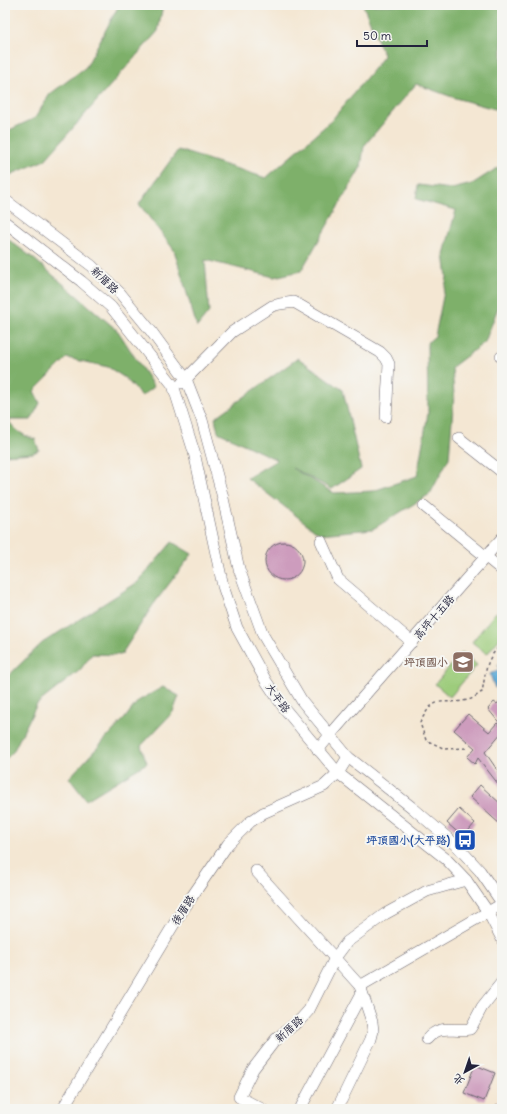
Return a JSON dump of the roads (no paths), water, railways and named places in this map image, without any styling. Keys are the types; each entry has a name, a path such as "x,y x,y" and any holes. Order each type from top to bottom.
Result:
{"street":[{"name":"新厝路","path":"5,200 92,266 120,293 151,331 186,379"},
{"name":"新厝路","path":"5,222 81,280 111,307 174,388"},
{"path":"174,388 186,379 232,332 272,306 294,302 380,352 386,358 389,364 386,417"},
{"name":"大平路","path":"186,379 202,420 222,494 239,569 263,635 302,701 348,757 414,809 458,847 480,871 502,904"},
{"name":"大平路","path":"174,388 194,452 223,586 237,628 266,681 284,708 338,774 446,859 466,880 488,912 502,939"},
{"path":"459,438 502,472"},
{"path":"424,506 502,570"},
{"name":"高坪十五路","path":"318,750 502,538"},
{"path":"321,541 338,579 412,642"},
{"name":"後厝路","path":"64,1109 66,1103 180,914 228,844 250,822 263,813 324,786 338,774 348,757"},
{"path":"256,871 361,989 372,1022 373,1031 371,1039 337,1109"},
{"name":"新厝路","path":"262,1109 239,1097 253,1069 276,1039 301,1019 309,1010 335,958 347,942 385,914 427,890 466,880"},
{"path":"300,1109 361,989 502,904"},
{"path":"427,1039 433,1032 439,1029 470,1029 482,1007 502,982"}],"water":[{"path":"502,664 502,685 495,688 490,674 499,670 498,665"}],"place":[{"name":"坪頂國小","path":"463,662"},
{"name":"坪頂國小(大平路)","path":"465,840"}]}
